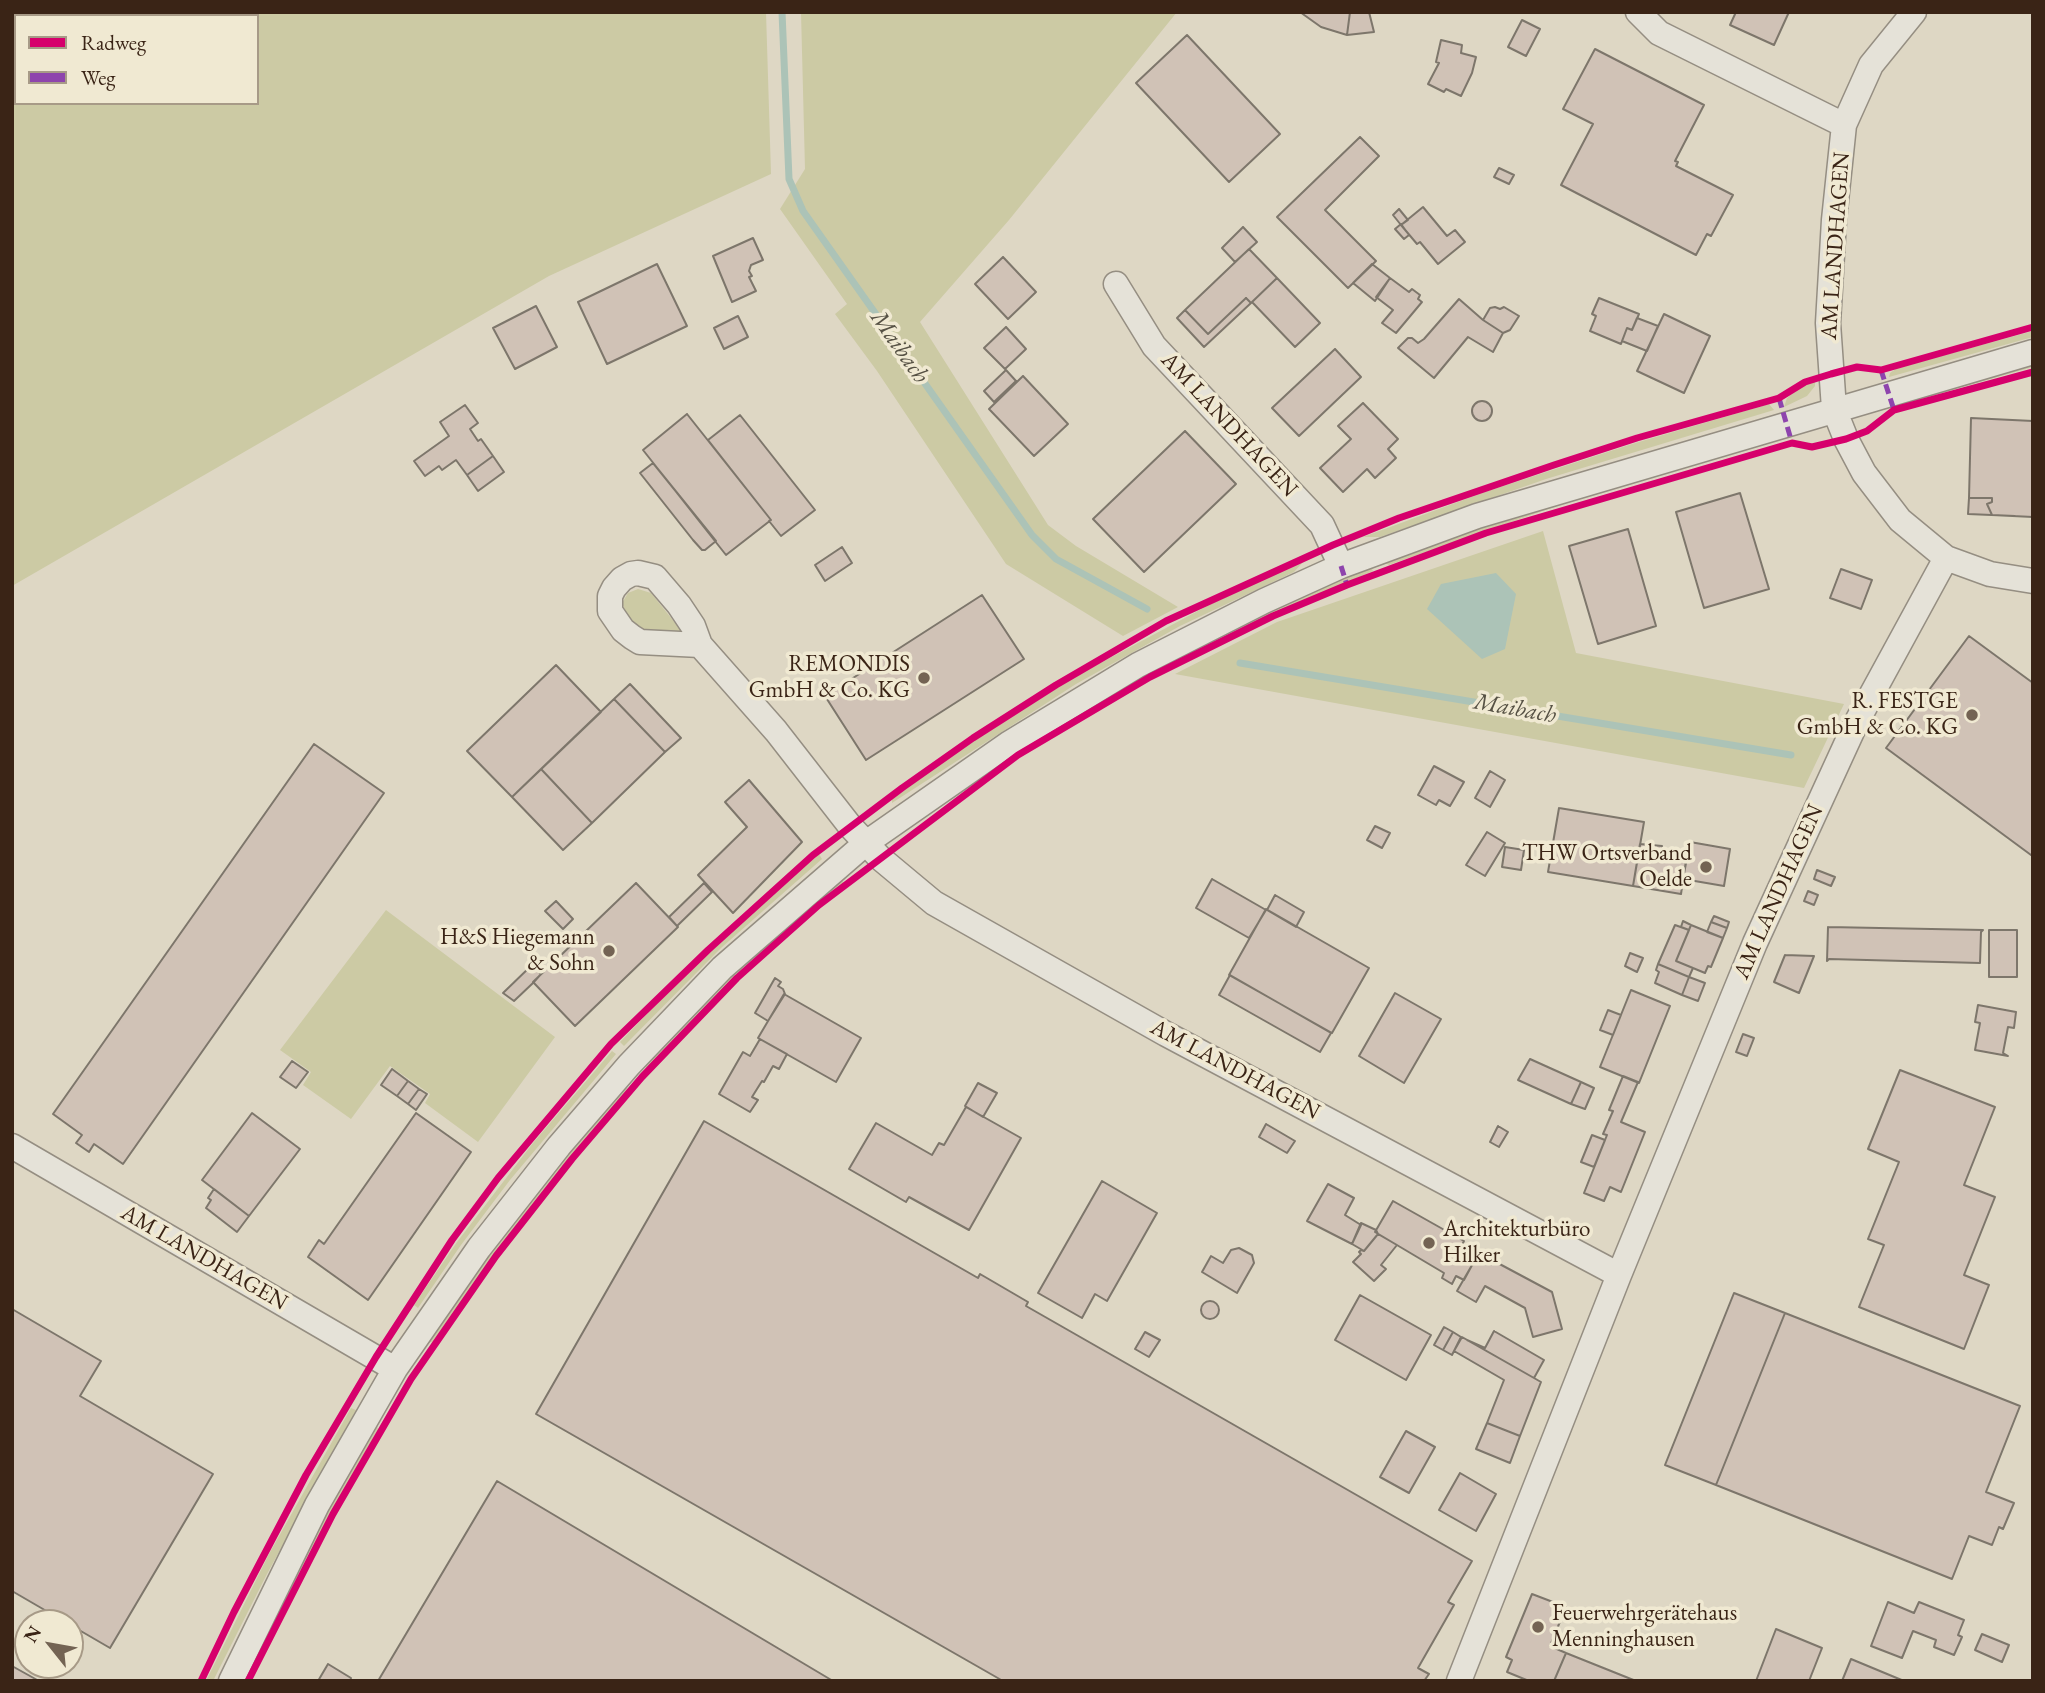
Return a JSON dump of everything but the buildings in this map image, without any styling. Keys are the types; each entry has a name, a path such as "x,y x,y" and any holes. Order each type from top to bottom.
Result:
{"street":[{"name":"AM LANDHAGEN","path":"1638,12 1659,33 1844,125"},
{"name":"AM LANDHAGEN","path":"1914,12 1871,65 1844,125 1834,220 1828,323 1834,409 1864,473 1900,520 1946,558 1990,574 2033,581"},
{"name":"AM LANDHAGEN","path":"1116,284 1154,346 1322,525 1341,566"},
{"path":"231,1681 317,1505 395,1369 479,1248 559,1146 629,1065 722,968 866,843 1008,744 1138,665 1264,601 1341,566 1477,516 2033,352"},
{"name":"AM LANDHAGEN","path":"1459,1681 1619,1275 1750,955 1855,725 1946,558"},
{"name":"AM LANDHAGEN","path":"700,645 776,731 850,826 880,858 934,903 1179,1040 1619,1275"},
{"name":"AM LANDHAGEN","path":"12,1146 395,1369"}],"shaded area":[{"path":"12,12 152,14 14,14 14,105 259,105 259,14 226,12 766,12 771,174 549,276 12,586"},
{"path":"801,12 1177,12 1009,220 920,322 1048,525 1076,546 1178,607 1123,636 1006,564 877,371 835,314 847,304 780,209 805,169"},
{"path":"2033,331 2033,337 1889,377 1897,368"},
{"path":"2033,361 2033,367 1903,404 1898,403"},
{"path":"1815,381 1815,386 1807,396 1784,407 1787,398 1806,383"},
{"path":"1769,404 1774,410 1546,479 1380,537 1363,537 1485,492 1632,444"},
{"path":"1574,500 1389,565 1385,563 1444,537"},
{"path":"1543,531 1576,653 1844,704 1804,788 1175,674 1277,622"},
{"path":"1304,561 1294,572 1180,626 1076,684 892,803 892,799 969,744 1076,676 1211,604"},
{"path":"1370,565 1373,571 1225,635 1163,667 1039,739 926,817 920,817 943,798 1182,650"},
{"path":"1496,573 1516,594 1505,649 1482,659 1427,609 1441,584"},
{"path":"638,589 651,593 680,629 680,633 654,633 639,629 629,620 622,603 628,593"},
{"path":"819,854 822,859 721,948 624,1046 620,1042 688,972"},
{"path":"840,878 844,883 739,975 647,1068 643,1064 735,970"},
{"path":"386,910 555,1037 478,1142 425,1103 430,1094 390,1066 351,1119 303,1085 311,1072 280,1050"},
{"path":"612,1051 616,1054 510,1180 418,1308 414,1305 457,1242 533,1143"},
{"path":"624,1084 628,1089 513,1229 435,1343 429,1342 489,1251"},
{"path":"351,1408 356,1410 267,1574 213,1681 206,1681 269,1554"},
{"path":"376,1423 378,1429 313,1546 245,1681 285,1587"}],"waterway":[{"name":"Maibach","path":"782,12 789,179 803,211 1032,535 1056,559 1147,609"},
{"name":"Maibach","path":"1240,663 1791,755"}],"marked path":[{"path":"1881,370 1894,410"},
{"path":"1779,398 1792,443"},
{"path":"1341,566 1347,585"}],"cycle path":[{"path":"201,1681 306,1475 376,1357 452,1240 498,1178 611,1044 708,950 813,855 902,788 1056,685 1166,621 1399,518 1637,438 1779,398 1805,382 1831,374 1857,367 1881,370 2033,327"},
{"path":"248,1681 333,1514 411,1379 496,1256 572,1159 642,1077 737,978 819,905 1018,755 1150,677 1273,616 1347,585 1486,533 1792,443 1812,447 1846,439 1867,431 1894,410 2033,372"}],"place":[{"name":"REMONDIS GmbH & Co. KG","path":"924,678"},
{"name":"R. FESTGE GmbH & Co. KG","path":"1972,715"},
{"name":"THW Ortsverband Oelde","path":"1706,867"},
{"name":"H&S Hiegemann & Sohn","path":"609,951"},
{"name":"Architekturbüro Hilker","path":"1429,1243"},
{"name":"Feuerwehrgerätehaus Menninghausen","path":"1538,1627"}]}
